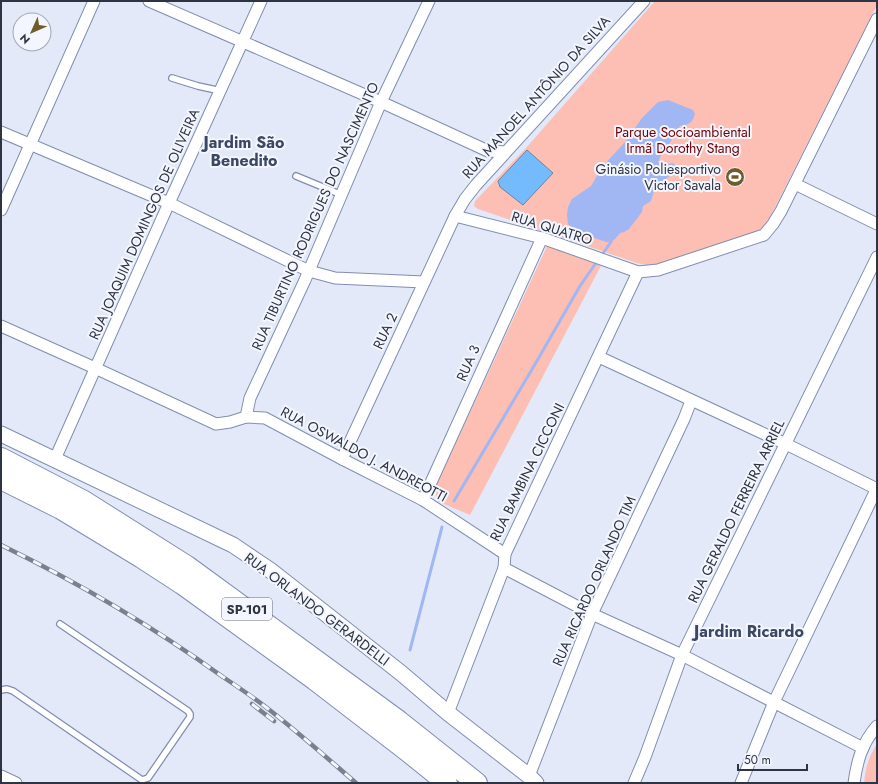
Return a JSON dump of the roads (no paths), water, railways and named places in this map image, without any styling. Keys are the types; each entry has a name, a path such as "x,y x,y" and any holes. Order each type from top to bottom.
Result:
{"highway":[{"name":"SP-101","path":"1,458 84,501 187,566 399,721 477,783"},
{"name":"SP-101","path":"1,479 61,509 182,584 315,680 406,750 446,783"}],"street":[{"path":"1,210 94,1"},
{"path":"149,1 381,102 488,151 506,152"},
{"name":"RUA JOAQUIM DOMINGOS DE OLIVEIRA","path":"55,459 169,203 244,42 261,1"},
{"name":"RUA TIBURTINO RODRIGUES DO NASCIMENTO","path":"246,417 250,398 309,271 381,102 429,1"},
{"name":"RUA MANOEL ANTÔNIO DA SILVA","path":"455,216 465,199 476,185 644,1"},
{"path":"638,272 658,270 764,235 781,211 877,19"},
{"path":"1,132 169,203 309,271 335,278 424,282"},
{"path":"795,184 877,224"},
{"name":"RUA QUATRO","path":"455,216 542,238 638,272"},
{"name":"RUA 2","path":"342,459 455,216"},
{"name":"RUA 3","path":"423,500 542,238"},
{"name":"RUA GERALDO FERREIRA ARRIEL","path":"634,783 682,655 877,257"},
{"name":"RUA BAMBINA CICCONI","path":"448,713 504,568 505,554 638,272"},
{"path":"1,326 216,424 230,422 246,417"},
{"path":"599,357 786,444 877,489 774,702 741,783"},
{"name":"RUA RICARDO ORLANDO TIM","path":"532,780 592,614 684,419 691,401"},
{"name":"RUA OSWALDO J. ANDREOTTI","path":"246,417 265,418 423,500 505,554"},
{"name":"RUA ORLANDO GERARDELLI","path":"1,434 233,545 277,574 532,780"},
{"path":"504,568 592,614 682,655 863,748"},
{"path":"854,783 856,767 863,748 871,733 877,726"},
{"path":"1,776 16,783"}],"lane":[{"path":"172,78 221,91"},
{"path":"296,176 342,195"},
{"path":"1,690 7,689 13,691 142,780 148,778 190,717 190,714 188,711 60,624"}],"water":[{"path":"668,100 693,110 695,114 690,123 680,126 662,153 658,162 663,166 673,163 675,165 675,169 671,175 662,182 659,188 654,191 651,201 643,206 642,212 629,229 620,233 611,242 606,242 577,232 568,224 568,207 572,199 591,186 602,167 626,141 642,118 658,102"}],"waterway":[{"path":"601,256 611,242"},
{"path":"454,501 580,286 598,260"},
{"path":"410,650 442,527"}],"railway":[{"path":"1,545 59,574 115,606 196,658 267,708 356,783"},
{"path":"252,704 274,721"}],"place":[{"name":"Ginásio Poliesportivo Victor Savala","path":"735,177"}],"district":[{"name":"Jardim São Benedito","path":"244,151"},
{"name":"Jardim Ricardo","path":"749,631"}],"park label":[{"name":"Parque Socioambiental Irmã Dorothy Stang","path":"683,140"}]}
